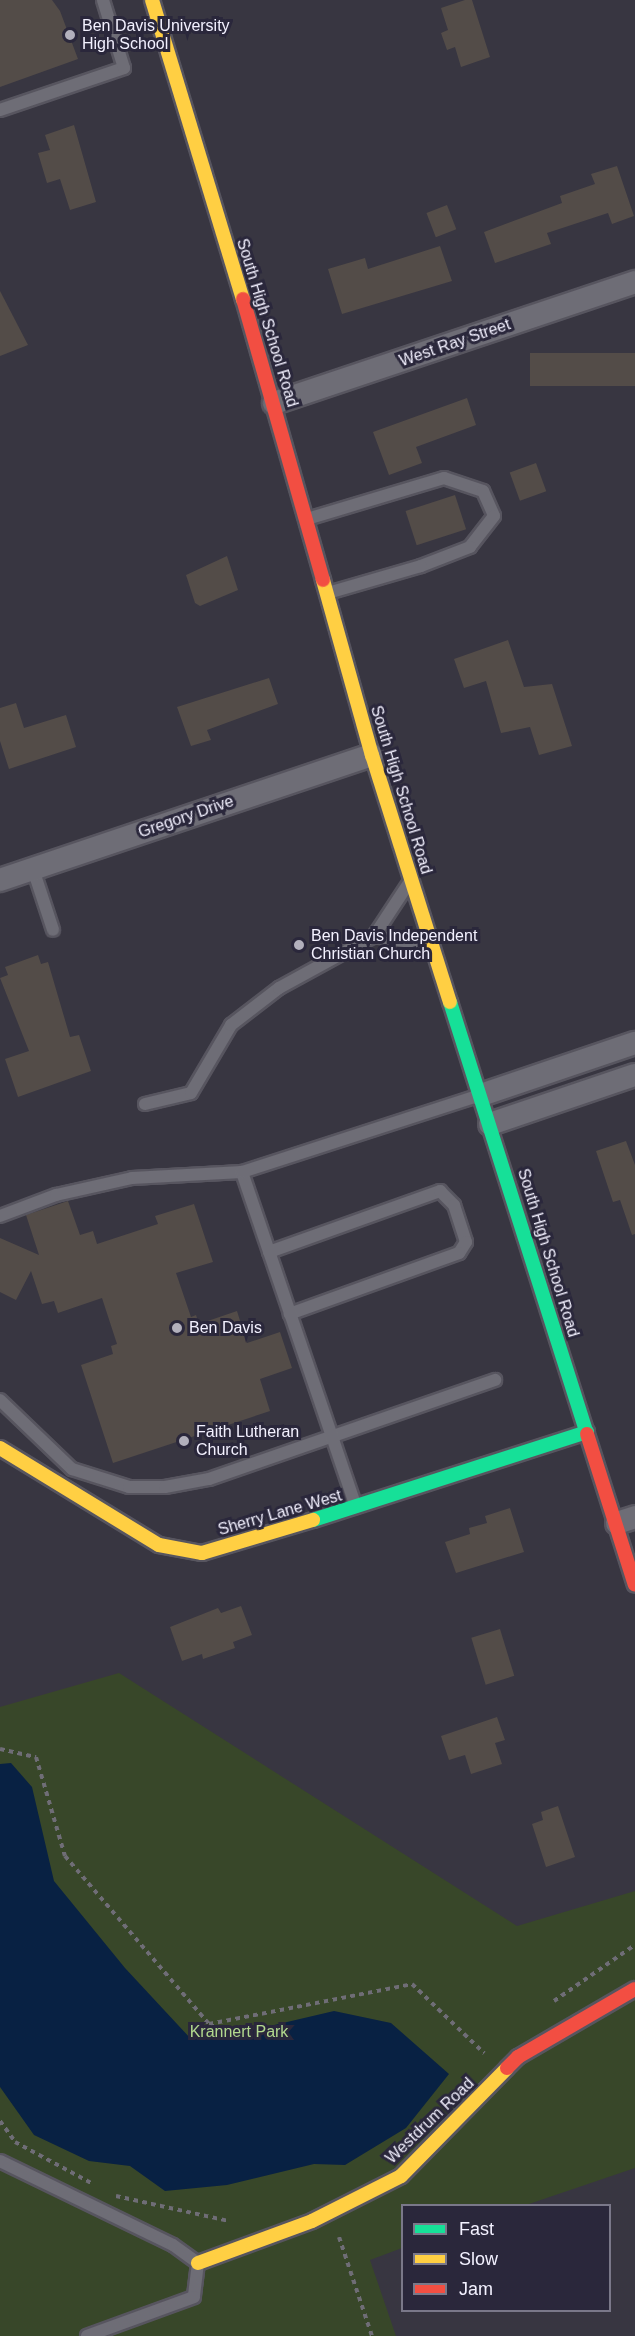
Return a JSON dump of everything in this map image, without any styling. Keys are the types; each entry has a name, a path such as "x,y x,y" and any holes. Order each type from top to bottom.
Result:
{"street":[{"name":"South High School Road","path":"152,0 274,403 372,754 411,880 587,1432 626,1520 635,1585"},
{"name":"West Ray Street","path":"274,403 635,282"},
{"name":"Gregory Drive","path":"0,880 372,754"},
{"path":"481,1095 635,1043"},
{"path":"490,1124 635,1075"},
{"name":"Sherry Lane West","path":"0,1448 48,1473 159,1545 202,1553 356,1508 587,1432"},
{"name":"Westdrum Road","path":"198,2263 312,2221 401,2176 518,2057 635,1989"}],"lane":[{"path":"0,110 124,68 103,0"},
{"path":"306,519 444,478 483,491 494,516 470,547 421,566 327,593"},
{"path":"33,869 54,930"},
{"path":"145,1104 191,1093 231,1026 279,988 374,936 411,880"},
{"path":"374,936 433,945"},
{"path":"0,1216 56,1195 132,1178 242,1172 481,1095"},
{"path":"242,1172 356,1508"},
{"path":"269,1252 440,1191 447,1194 454,1205 466,1242 459,1253 290,1314"},
{"path":"0,1400 72,1469 129,1487 165,1487 210,1479 495,1380"},
{"path":"0,2161 173,2245 198,2263 194,2297 87,2336"}],"path":[{"path":"0,1749 36,1757 65,1856 209,2024 412,1984 485,2054 478,2063"},
{"path":"0,2121 15,2142 94,2184"},
{"path":"114,2195 239,2223"},
{"path":"341,2242 372,2336"}],"green space":[{"name":"Krannert Park","path":"119,1673 517,1926 635,1891 635,2168 529,2204 401,2204 401,2248 370,2260 396,2336 0,2336 0,1707"}],"water":[{"path":"11,1763 32,1787 54,1881 125,1968 191,2039 214,2039 334,2011 391,2023 449,2074 406,2128 345,2165 314,2164 227,2185 165,2191 130,2166 89,2161 34,2135 0,2087 0,1764"}],"building":[{"path":"0,0 52,0 60,11 78,59 0,87"},
{"path":"472,0 490,57 461,67 455,47 447,50 441,33 448,30 441,8"},
{"path":"74,125 96,202 70,210 60,179 47,183 38,153 50,150 45,135"},
{"path":"617,166 634,216 612,224 608,213 547,233 551,244 495,263 484,232 562,203 560,196 595,184 591,174"},
{"path":"447,205 456,229 436,237 426,213"},
{"path":"440,246 452,281 342,314 328,269 365,258 368,269"},
{"path":"0,291 28,345 0,356"},
{"path":"530,353 635,353 635,386 530,386"},
{"path":"467,398 476,425 416,447 422,463 389,475 373,432"},
{"path":"536,463 546,491 520,501 510,473"},
{"path":"455,495 466,529 417,545 406,511"},
{"path":"227,556 238,590 200,606 195,603 186,575"},
{"path":"508,640 524,687 552,684 572,746 539,755 530,727 501,733 486,681 464,688 454,659"},
{"path":"269,678 278,704 207,730 211,740 191,746 177,707"},
{"path":"16,703 24,728 66,715 76,747 9,769 0,741 0,708"},
{"path":"38,955 41,964 48,962 70,1037 79,1035 91,1071 18,1097 5,1059 29,1051 0,978 8,975 5,967"},
{"path":"626,1141 635,1165 635,1234 632,1235 620,1200 613,1202 596,1151"},
{"name":"Ben Davis","path":"68,1201 80,1235 93,1231 97,1244 158,1224 155,1216 194,1204 213,1262 176,1273 191,1317 196,1315 199,1324 237,1311 247,1343 280,1332 292,1368 260,1379 270,1411 113,1463 81,1365 113,1354 111,1346 117,1344 102,1298 58,1313 54,1301 42,1304 31,1271 16,1300 0,1292 0,1238 39,1255 26,1215"},
{"path":"510,1508 524,1552 456,1573 445,1542 470,1534 469,1528 487,1523 485,1516"},
{"path":"241,1606 252,1635 233,1642 235,1648 203,1659 202,1654 182,1661 170,1627 218,1608 221,1613"},
{"path":"500,1629 514,1676 486,1685 471,1638"},
{"path":"497,1717 505,1740 495,1743 502,1764 471,1774 465,1755 449,1760 441,1736"},
{"path":"558,1806 575,1857 546,1867 532,1824 543,1820 541,1812"}],"traffic: fast":[{"path":"450,1002 587,1434"},
{"path":"313,1520 587,1432"}],"traffic: slow":[{"path":"152,0 243,299"},
{"path":"323,580 372,755 450,1002"},
{"path":"0,1448 159,1545 202,1553 313,1520"},
{"path":"198,2263 312,2221 401,2176 507,2068"}],"traffic: jam":[{"path":"243,299 323,580"},
{"path":"587,1434 635,1585"},
{"path":"507,2068 518,2057 635,1989"}],"place":[{"name":"Ben Davis University High School","path":"70,35"},
{"name":"Ben Davis Independent Christian Church","path":"299,945"},
{"name":"Ben Davis","path":"177,1328"},
{"name":"Faith Lutheran Church","path":"184,1441"}]}
